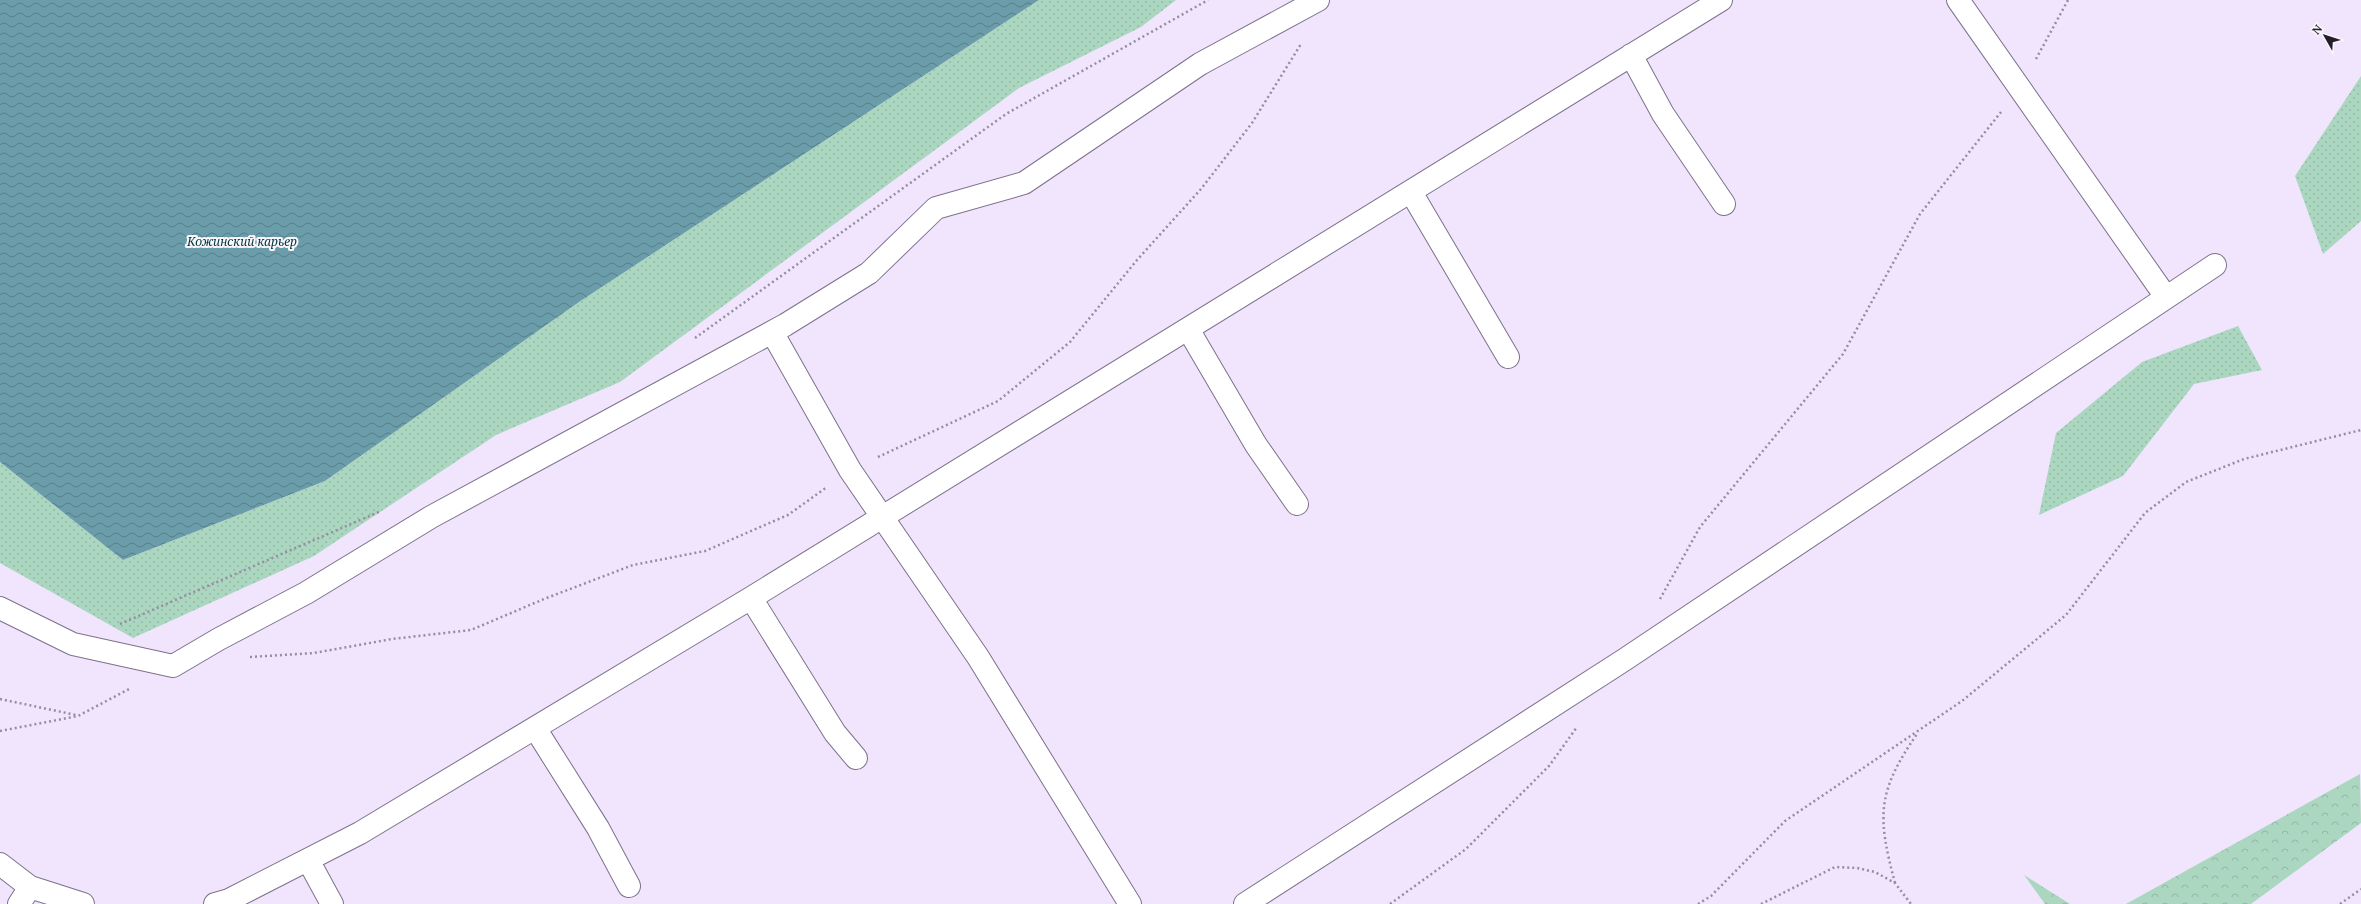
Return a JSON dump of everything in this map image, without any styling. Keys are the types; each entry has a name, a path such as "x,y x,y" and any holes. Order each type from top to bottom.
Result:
{"lane":[{"path":"0,608 73,644 173,666 219,639 306,592 431,516 772,332 869,273 936,208 1024,183 1200,64 1318,0"},
{"path":"215,904 229,900 360,833 536,728 883,519 1721,0"},
{"path":"1958,0 2166,298"},
{"path":"1631,55 1663,114 1724,204"},
{"path":"1411,192 1508,357"},
{"path":"1245,904 1624,660 2215,265"},
{"path":"1188,329 1256,445 1297,504"},
{"path":"772,332 850,470 978,657 1130,904"},
{"path":"751,598 835,733 856,758"},
{"path":"536,728 598,828 629,886"},
{"path":"308,860 332,904"},
{"path":"0,864 24,895 83,904"}],"path":[{"path":"690,341 1006,114 1117,53 1208,0"},
{"path":"1659,600 1700,527 1843,354 1920,214 2020,88 2068,0"},
{"path":"1698,904 1711,896 1786,821 1962,701 2066,615 2145,513 2186,482 2244,460 2361,430"},
{"path":"117,625 387,508"},
{"path":"0,731 78,716 132,687"},
{"path":"0,699 78,716"},
{"path":"1390,904 1466,849 1549,766 1580,722"},
{"path":"1911,904 1895,883 1887,853 1882,822 1887,787 1898,762 1918,732"},
{"path":"1761,904 1835,867 1857,868 1875,872 1895,883"},
{"path":"2340,904 2361,889"}],"green space":[{"path":"1039,0 1176,0 1141,27 1019,88 620,382 496,435 314,556 133,638 0,563 0,462 123,560 325,481 579,302"},
{"path":"2361,76 2361,221 2323,254 2295,176"},
{"path":"2238,326 2262,370 2194,384 2123,476 2039,515 2056,433 2142,362"},
{"path":"2360,774 2361,823 2251,904 2126,904"},
{"path":"2024,875 2070,904 2045,904"}],"water":[{"name":"Кожинский карьер","path":"0,0 1039,0 579,302 325,481 123,560 0,462"}]}
